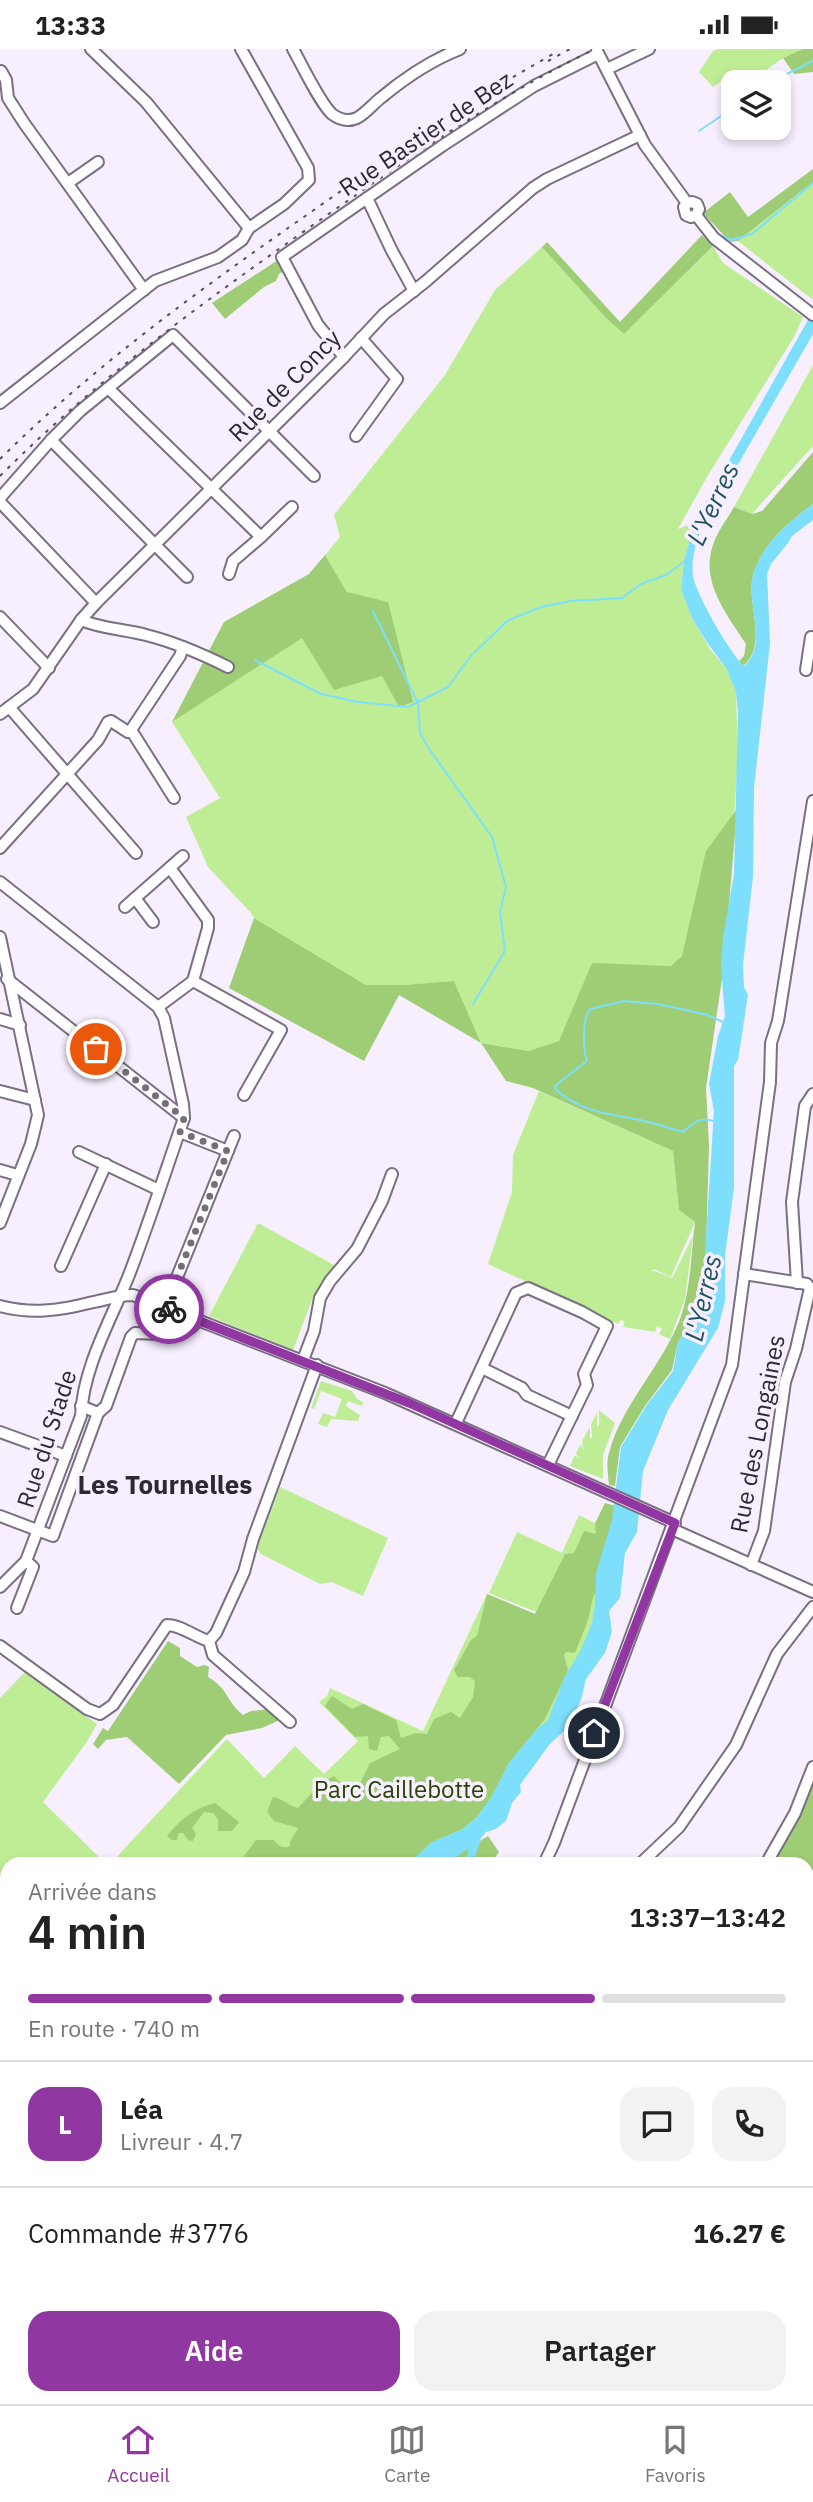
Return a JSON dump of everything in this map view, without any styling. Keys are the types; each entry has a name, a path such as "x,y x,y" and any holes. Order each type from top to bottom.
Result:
{"street":[{"path":"0,403 155,281 218,257 242,240 249,228 298,192 309,180 310,174 284,123 241,49"},
{"path":"293,49 330,112 341,120 359,117 417,71 460,49"},
{"path":"649,49 607,69 648,149 687,203 684,213 688,216 696,215 714,238 808,311"},
{"path":"98,51 146,102 249,228"},
{"name":"Rue Bastier de Bez","path":"344,356 318,324 282,257 534,86 598,53 607,69"},
{"path":"0,71 6,80 8,98 144,290"},
{"name":"Rue de Concy","path":"5,710 33,689 96,603 384,314 533,188 640,135"},
{"path":"68,183 98,162"},
{"path":"367,198 414,291"},
{"path":"96,603 0,500 51,440 80,411 173,335 314,476"},
{"path":"356,436 397,379 361,338"},
{"path":"108,388 261,537"},
{"path":"51,440 187,577"},
{"path":"229,574 233,561 292,507"},
{"path":"0,617 49,668"},
{"path":"81,620 96,626 145,634 228,667"},
{"path":"806,670 811,654 811,637"},
{"path":"0,848 98,740 108,722 111,721 128,732 131,730 180,656 183,647"},
{"path":"5,710 136,853"},
{"path":"131,730 174,798"},
{"path":"547,1857 732,1365 770,1082 771,1043 778,1021 813,805"},
{"path":"125,907 183,856"},
{"path":"158,1007 193,981 208,927 208,920 170,868"},
{"path":"0,882 158,1007 163,1018 184,1118"},
{"path":"135,898 153,922"},
{"path":"0,937 4,977 20,1025 38,1115 37,1127 0,1223"},
{"path":"4,977 184,1118"},
{"path":"193,981 281,1030 244,1095"},
{"path":"0,1019 20,1025"},
{"path":"0,1091 35,1100"},
{"path":"744,1274 797,1283 792,1202 805,1106 813,1094"},
{"name":"Rue du Stade","path":"0,1587 26,1561 81,1416 82,1397 184,1118"},
{"path":"180,1132 228,1151"},
{"path":"165,1307 234,1136"},
{"path":"79,1152 159,1189"},
{"path":"61,1266 106,1164"},
{"path":"0,1171 18,1175"},
{"path":"303,1360 314,1331 320,1298 330,1281 357,1249 382,1201 391,1174"},
{"name":"Rue des Longaines","path":"751,1565 764,1531 785,1382 810,1288 807,1284 797,1283"},
{"path":"456,1423 516,1293 528,1288 582,1312 607,1326 584,1374 586,1385 548,1465"},
{"path":"0,1306 38,1312 69,1308 120,1295 134,1295 456,1423 642,1508 751,1565 813,1592"},
{"path":"0,1516 53,1536 98,1413 106,1406 131,1337 135,1333 185,1332 193,1327 197,1320"},
{"path":"209,1641 216,1633 244,1572 253,1539 317,1366"},
{"path":"482,1369 522,1388 527,1395 572,1416"},
{"path":"81,1406 98,1413"},
{"path":"0,1432 66,1456"},
{"path":"17,1608 33,1567 26,1561"},
{"path":"647,1857 679,1827 736,1745 777,1654 813,1607"},
{"path":"0,1646 87,1709 100,1714 113,1705 167,1625 173,1625 209,1641"},
{"path":"209,1641 214,1655 290,1722"},
{"path":"770,1857 794,1813 813,1767"}],"green space":[{"path":"803,49 766,70 721,70 721,81 713,87 699,72 713,51"},
{"path":"803,49 813,49 813,72 794,74 783,58"},
{"path":"813,169 813,182 738,241 730,242 703,213 730,192 748,217"},
{"path":"813,182 813,300 738,241"},
{"path":"702,235 713,246 624,334 606,318 542,247 547,242 620,322"},
{"path":"713,246 723,263 803,317 794,337 678,529 694,523 684,561 681,590 693,620 710,649 726,668 736,692 738,757 734,816 690,928 682,956 672,966 592,964 560,1041 528,1051 481,1043 454,981 366,985 254,918 208,867 186,817 220,798 172,722 302,637 334,689 383,675 399,707 347,592 325,555 340,537 334,515 445,375 495,290 542,247 606,318 624,334"},
{"path":"278,260 284,271 276,281 264,287 225,319 212,303"},
{"path":"813,365 813,446 752,514 734,507"},
{"path":"813,452 813,504 771,542 754,572 752,595 755,646 751,657 743,666 739,661 744,656 746,644 724,610 713,585 710,559 713,545 734,507 752,514 762,511"},
{"path":"325,555 347,592 388,602 413,702 399,707 382,676 334,690 302,638 172,722 224,622 309,574"},
{"path":"737,809 724,965 706,1088 709,1146 706,1249 702,1284 695,1313 678,1343 672,1370 645,1406 620,1447 615,1486 609,1485 609,1453 632,1401 663,1353 680,1319 689,1284 695,1222 679,1210 673,1151 533,1088 506,1081 481,1043 528,1051 559,1041 592,963 671,966 682,956 706,851"},
{"path":"254,918 366,985 454,981 481,1043 399,995 364,1061 229,988"},
{"path":"539,1091 673,1151 679,1210 695,1222 671,1277 654,1269 651,1272 672,1278 693,1236 685,1299 670,1339 659,1334 662,1329 657,1326 655,1332 623,1327 625,1322 621,1320 618,1324 488,1264 512,1192 513,1155"},
{"path":"258,1223 334,1265 312,1300 293,1350 209,1316"},
{"path":"321,1381 352,1391 357,1399 363,1402 362,1406 348,1401 346,1406 360,1415 358,1421 331,1419 327,1427 318,1424 323,1413 335,1417 342,1399 321,1391 314,1409 311,1408"},
{"path":"599,1410 615,1423 603,1455 603,1479 570,1466 575,1455 579,1459 576,1453 581,1444 584,1451 582,1441 590,1427 590,1439 592,1437 591,1424 597,1413 597,1426 599,1425"},
{"name":"Les Tournelles","path":"280,1487 388,1538 363,1596 332,1582 320,1584 261,1554 257,1548"},
{"name":"Parc Caillebotte","path":"605,1503 596,1609 587,1640 550,1720 487,1808 420,1857 117,1857 227,1739 264,1778 295,1746 324,1774 358,1741 319,1702 327,1696 330,1688 423,1731 487,1594 535,1614 536,1612 489,1593 517,1532 562,1553 579,1515 595,1523"},
{"name":"Parc Caillebotte","path":"605,1503 616,1506 597,1591 575,1653 566,1652 564,1655 568,1670 545,1719 509,1763 492,1796 477,1817 463,1829 432,1842 416,1857 243,1857 256,1840 274,1840 281,1846 290,1846 298,1828 274,1821 267,1812 273,1797 298,1808 321,1783 334,1776 346,1788 351,1802 370,1763 400,1749 389,1736 381,1737 377,1751 369,1749 368,1736 355,1737 325,1706 332,1696 352,1709 363,1704 396,1720 401,1738 416,1733 427,1734 434,1719 451,1712 460,1718 473,1697 475,1681 470,1677 458,1677 454,1670 471,1640 477,1636 487,1594 535,1614 565,1554 574,1553 584,1531 596,1534 595,1524"},
{"path":"168,1641 180,1648 180,1656 197,1667 209,1667 208,1677 220,1686 243,1715 251,1711 270,1709 282,1719 262,1728 226,1735 179,1784 127,1737 106,1740 98,1749 93,1744 103,1728 108,1731"},
{"path":"25,1672 97,1724 43,1802 99,1857 0,1857 0,1698"},
{"path":"813,1778 813,1857 774,1857"},
{"path":"215,1803 239,1822 232,1831 218,1831 218,1819 213,1813 204,1812 192,1828 196,1834 193,1841 188,1840 183,1833 179,1833 177,1840 167,1836 188,1815"},
{"path":"488,1836 499,1852 495,1857 449,1857"}],"water":[{"name":"L'Yerres","path":"813,311 813,334 702,527 693,563 695,584 706,608 730,649 744,666 755,646 752,595 754,572 771,542 813,504 813,520 792,536 771,564 767,574 770,643 754,788 753,876 743,965 744,987 748,995 738,1060 734,1066 734,1188 725,1255 725,1301 718,1328 668,1410 643,1471 637,1532 625,1553 620,1598 609,1611 612,1631 605,1653 586,1679 581,1700 569,1726 549,1745 520,1785 521,1792 512,1803 506,1821 496,1829 486,1832 481,1838 475,1857 466,1857 469,1848 456,1857 416,1857 432,1842 463,1829 477,1817 492,1796 509,1763 537,1729 548,1720 564,1678 581,1650 592,1623 596,1573 612,1520 621,1447 646,1406 673,1371 678,1343 696,1313 703,1284 714,1111 709,1084 718,1036 725,1016 721,968 723,937 734,874 738,713 736,692 726,668 693,620 681,590 684,561 694,523"}],"waterway":[{"path":"791,72 813,61"},
{"path":"699,131 721,116"},
{"path":"720,235 731,240 752,234 813,183"},
{"path":"255,660 321,694 358,702 408,707 448,687 470,657 507,621 541,607 571,601 622,598 641,584 666,575 685,561"},
{"path":"373,611 418,703 420,733 492,837 506,887 500,912 505,951 473,1004"},
{"path":"714,1121 697,1121 683,1132 592,1110 573,1102 555,1089 556,1085 587,1061 584,1034 590,1009 624,1001 658,1004 708,1015 725,1023"}],"railway":[{"path":"548,61 570,49"},
{"path":"0,476 115,372 236,280 454,129 523,87 595,49"},
{"path":"0,459 73,391 230,269 431,129 555,53"}],"way so far":[{"path":"96,1049 184,1118 180,1132 228,1151 165,1307 169,1309"}],"district":[{"name":"Les Tournelles","path":"165,1485"}],"route":[{"path":"169,1309 409,1403 675,1523 594,1733"}]}
